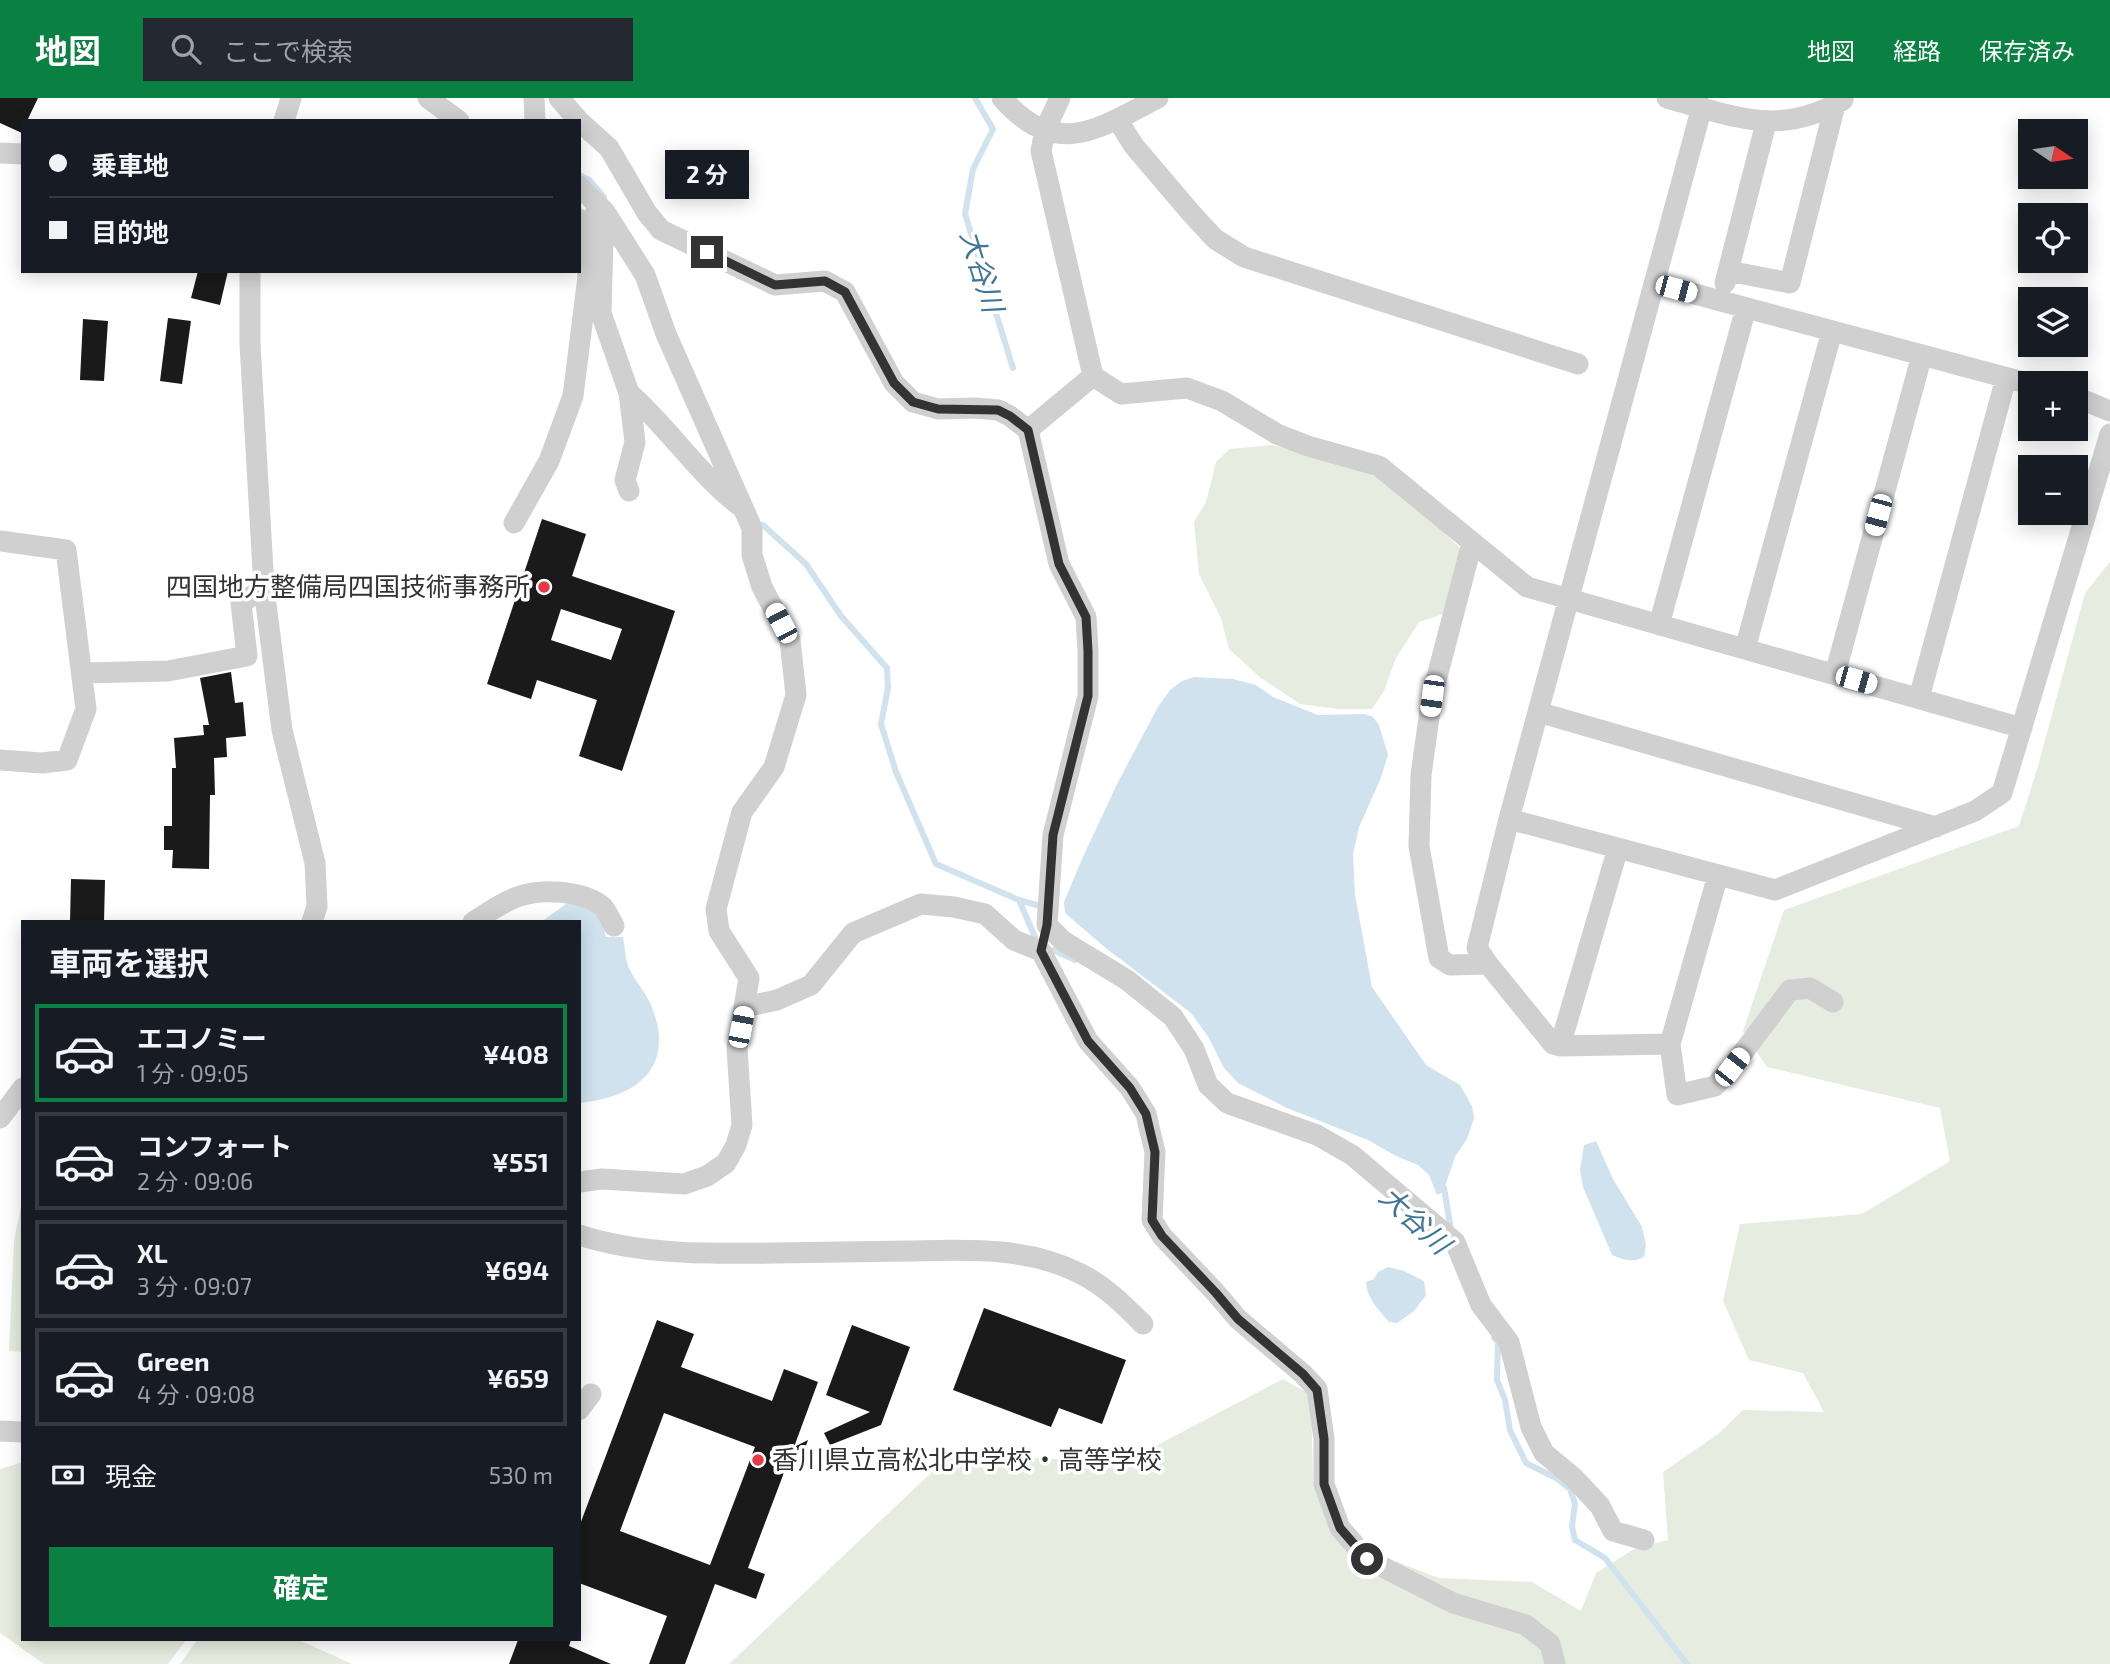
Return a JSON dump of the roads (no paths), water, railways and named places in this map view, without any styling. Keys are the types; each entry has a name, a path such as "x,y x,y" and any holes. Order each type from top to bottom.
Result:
{"street":[{"path":"285,119 291,98"},
{"path":"428,98 456,119"},
{"path":"534,98 535,119"},
{"path":"559,98 577,119"},
{"path":"1002,98 1016,114 1060,135 1096,130 1158,98"},
{"path":"1060,98 1045,130 1041,150 1093,376 1121,394 1187,388 1222,401 1277,435 1379,466 1527,587 2022,728"},
{"path":"1667,98 1766,123 1794,121 1840,101"},
{"path":"1728,271 1790,283 1840,101"},
{"path":"1670,1044 1553,1044 1477,948 1509,819 1702,107"},
{"path":"1117,119 1134,146 1191,214 1215,239 1244,257 1578,364"},
{"path":"581,123 609,148 647,213 661,230 775,285 825,281 845,292 894,383 913,402 938,409 998,410 1028,430 1059,564 1086,617 1088,651 1088,696 1053,835 1047,925 1041,951"},
{"path":"1721,301 1766,123"},
{"path":"0,153 21,154"},
{"path":"586,193 603,239 601,313 629,393 635,443 625,480 629,491"},
{"path":"581,1182 602,1179 684,1184 707,1176 726,1163 736,1145 742,1125 737,1048 749,978 719,931 716,909 742,812 774,767 796,695 790,640 762,587 752,555 752,528 666,334 645,275 605,212 586,193"},
{"path":"514,523 548,461 573,396 589,277 584,227 581,222"},
{"path":"250,273 250,344 264,588 282,730 315,863 317,906 313,920"},
{"path":"1654,283 2018,381"},
{"path":"1659,625 1746,308"},
{"path":"1745,649 1832,331"},
{"path":"1835,674 1922,355"},
{"path":"1028,430 1093,376"},
{"path":"1919,698 2006,378"},
{"path":"629,393 655,416 715,488 744,510"},
{"path":"2088,402 2110,411"},
{"path":"1509,819 1775,890 1975,811 2002,793 2110,434"},
{"path":"0,541 66,550 86,709 67,760 42,763 0,760"},
{"path":"1472,543 1432,696 1421,775 1419,846 1439,958 1450,965 1488,964"},
{"path":"83,673 168,671 247,656 241,603 264,588"},
{"path":"1538,712 1936,827"},
{"path":"1560,1046 1618,848"},
{"path":"1718,875 1670,1044 1677,1095 1715,1086 1790,990 1810,988 1833,1002"},
{"path":"476,920 520,896 557,892 580,895 603,908 614,926"},
{"path":"745,1007 776,1000 811,985 853,933 921,904 954,907 985,914 1014,940 1041,951 1088,1041 1130,1088 1146,1114 1155,1152 1152,1220 1162,1236 1238,1319 1303,1374 1317,1390 1324,1439 1324,1484 1340,1528 1367,1559 1453,1603 1526,1625 1550,1644 1555,1664"},
{"path":"1047,925 1063,941 1128,980 1173,1017 1190,1042 1208,1085 1227,1103 1317,1135 1352,1155 1455,1242 1481,1305 1509,1342 1531,1427 1545,1453 1574,1478 1600,1506 1613,1531 1644,1540"},
{"path":"0,1118 21,1091"},
{"path":"581,1236 606,1243 672,1251 733,1254 993,1250 1036,1258 1081,1273 1118,1298 1143,1324"},
{"path":"0,1431 21,1432"}],"water":[{"path":"1194,677 1233,679 1256,685 1273,697 1318,715 1364,714 1373,717 1379,725 1388,755 1359,827 1353,854 1355,895 1372,987 1426,1065 1460,1085 1472,1106 1474,1118 1467,1139 1455,1157 1443,1192 1437,1195 1429,1175 1418,1165 1368,1140 1287,1108 1238,1083 1224,1068 1209,1038 1191,1013 1065,913 1064,902 1082,859 1118,782 1158,707 1170,690 1182,681"},
{"path":"573,899 598,911 606,937 623,937 628,964 653,1010 658,1031 658,1049 654,1064 645,1077 617,1095 581,1103 581,920 544,920"},
{"path":"1596,1141 1613,1179 1642,1227 1646,1245 1644,1257 1640,1259 1628,1260 1612,1255 1583,1187 1580,1170 1584,1145"},
{"path":"1388,1267 1424,1281 1426,1295 1414,1311 1397,1323 1389,1322 1374,1304 1366,1282"}],"waterway":[{"name":"大谷川","path":"975,98 993,129 973,169 965,214 1013,368"},
{"path":"581,176 589,180 604,197"},
{"path":"763,525 806,564 841,616 887,668 888,688 881,724 896,772 936,864 1019,900 1035,937"},
{"path":"1019,900 1040,906"},
{"name":"大谷川","path":"1053,950 1075,960"},
{"path":"1444,1188 1451,1230"},
{"name":"大谷川","path":"1494,1338 1498,1342 1497,1380 1505,1400 1510,1430 1526,1463 1556,1478 1570,1489 1575,1504 1572,1526 1575,1540 1605,1558 1687,1664"}],"place":[{"name":"四国地方整備局四国技術事務所","path":"544,587"},
{"name":"香川県立高松北中学校・高等学校","path":"758,1460"}]}
